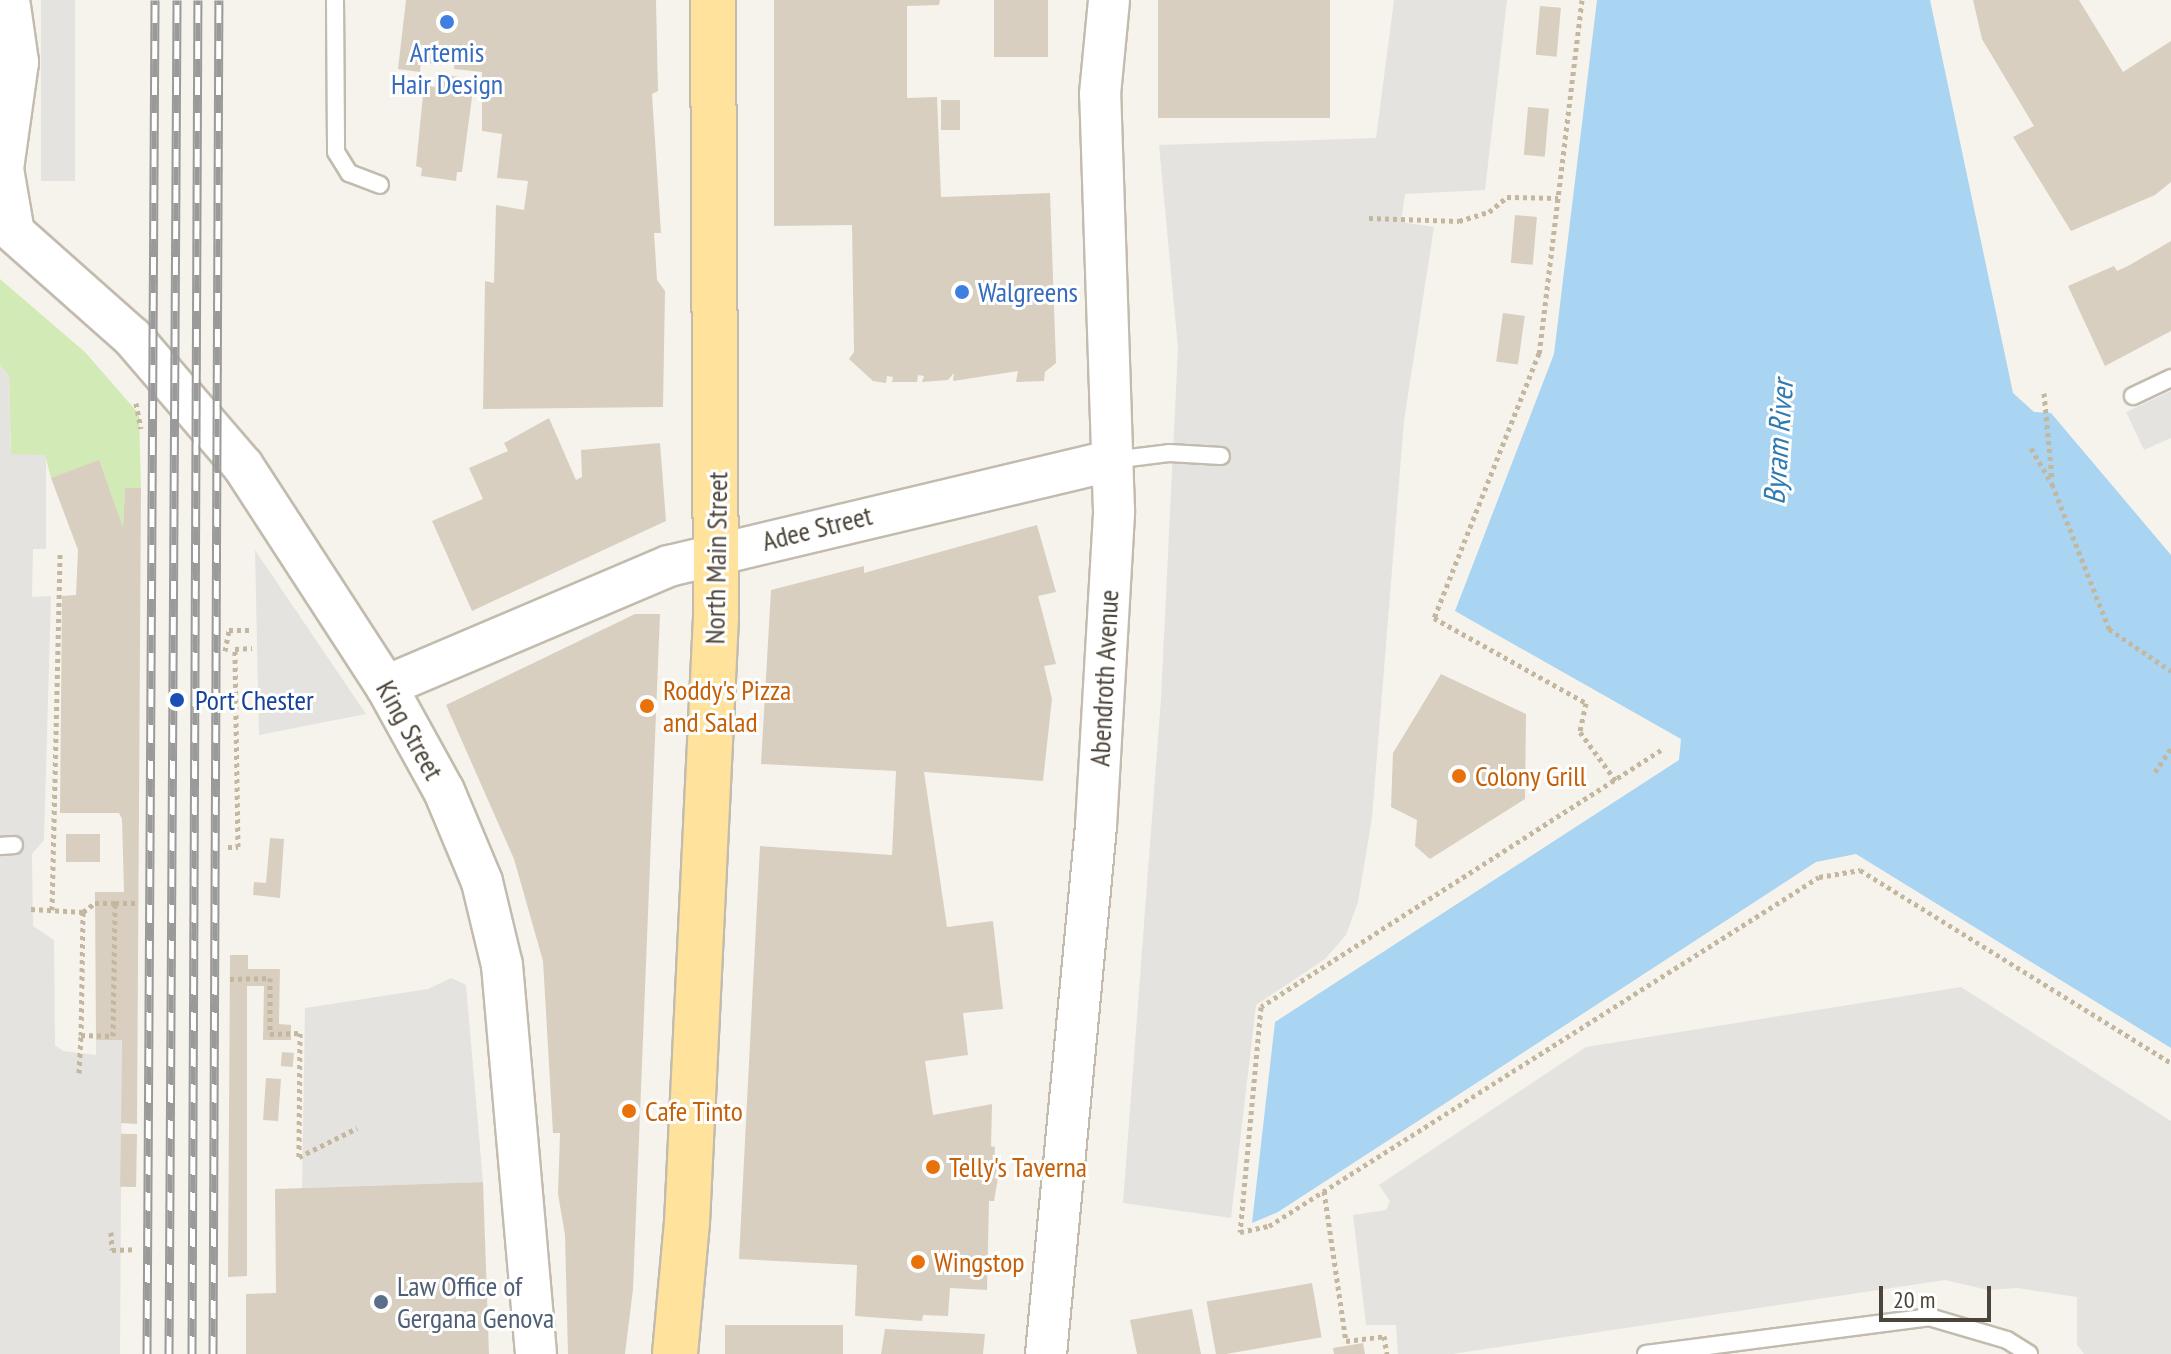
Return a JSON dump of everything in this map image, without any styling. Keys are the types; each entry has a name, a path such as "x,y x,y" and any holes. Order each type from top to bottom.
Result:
{"main road":[{"name":"North Main Street","path":"675,1354 687,1223 717,553 713,0"}],"street":[{"name":"Abendroth Avenue","path":"1046,1354 1096,826 1113,460 1100,94 1109,0"},
{"name":"King Street","path":"7,9 18,62 3,169 7,223 132,337 200,411 272,506 386,686 444,791 494,923 518,1119 536,1354"},
{"name":"Adee Street","path":"386,686 649,573 717,553 1113,460"}],"lane":[{"path":"335,0 336,152 349,173 380,185"},
{"path":"2133,396 2171,378"},
{"name":"Adee Street","path":"1113,460 1169,453 1221,456"},
{"path":"1646,1354 1929,1317 2007,1340 2029,1354"}],"path":[{"path":"1582,0 1539,353 1434,618 1586,703 1580,732 1616,781"},
{"path":"1369,218 1459,221 1489,212 1507,197 1558,198"},
{"path":"2044,393 2052,484"},
{"path":"136,398 141,429"},
{"path":"2031,448 2052,484 2109,629 2171,671"},
{"path":"52,910 60,552"},
{"path":"225,651 229,630 251,630"},
{"path":"228,847 238,847 235,649 252,648"},
{"path":"2155,772 2171,748"},
{"path":"1661,750 1261,1007 1240,1232 1269,1226 1819,877 1860,870 2171,1063"},
{"path":"31,909 83,912 95,903 138,903"},
{"path":"81,1035 113,1036 115,903"},
{"path":"79,1073 83,912"},
{"path":"230,979 270,978 270,1034 300,1033 299,1157 357,1128"},
{"path":"1324,1191 1346,1341 1384,1336 1387,1354"},
{"path":"111,1232 112,1250 136,1249"}],"green space":[{"path":"0,279 85,352 139,414 141,488 125,488 123,527 99,461 51,478 45,455 11,455 9,376 0,365"}],"shaded area":[{"path":"41,0 75,0 75,181 41,181"},
{"path":"1394,0 1507,0 1485,190 1405,194 1401,222 1434,227 1404,421 1372,818 1358,902 1346,935 1325,959 1256,1005 1231,1218 1123,1203 1161,698 1178,348 1159,145 1376,138"},
{"path":"0,365 9,376 11,454 46,455 46,549 33,549 32,597 51,596 44,840 32,854 33,926 54,940 55,1045 63,1051 96,1055 96,1040 122,1040 120,1354 0,1354"},
{"path":"2171,391 2171,438 2144,450 2126,412"},
{"path":"255,550 366,714 259,735"},
{"path":"451,978 466,985 483,1182 302,1188 305,1008 428,989"},
{"path":"1961,987 2171,1121 2171,1354 2084,1354 2077,1345 2077,1297 2017,1288 1988,1290 1945,1280 1452,1354 1398,1354 1396,1325 1366,1325 1353,1215 1386,1210 1390,1201 1379,1185 1586,1047"}],"water":[{"name":"Byram River","path":"1597,0 1930,0 2013,393 2034,412 2051,413 2171,555 2171,1048 1856,854 1816,862 1278,1212 1252,1223 1275,1022 1679,760 1681,739 1455,611 1554,354"}],"building":[{"path":"406,0 656,0 658,91 652,94 661,233 654,233 657,280 665,291 663,407 483,409 485,281 494,283 496,205 524,210 528,181 497,178 502,134 482,131 482,72 454,69 455,59 437,57 436,64 421,62 420,72 398,69"},
{"path":"774,0 940,0 939,5 907,6 907,98 937,97 941,197 1050,193 1056,363 1045,372 1044,381 1016,382 1018,371 953,381 954,373 948,380 922,382 924,376 918,375 917,382 892,382 893,377 887,376 886,383 873,381 849,359 854,352 852,225 774,226"},
{"path":"994,0 1048,0 1048,57 994,57"},
{"path":"1158,0 1330,0 1330,118 1158,118"},
{"path":"1973,0 2079,0 2123,72 2171,41 2171,182 2155,195 2071,231 2013,137 2034,126 1982,39"},
{"path":"1540,6 1561,8 1557,57 1536,55"},
{"path":"436,74 460,77 458,89 473,90 462,172 457,172 456,181 421,176 422,168 416,166 424,85 435,87"},
{"path":"941,100 960,100 960,130 941,130"},
{"path":"1528,107 1549,109 1545,157 1524,155"},
{"path":"1515,215 1537,217 1533,265 1511,263"},
{"path":"2171,241 2171,331 2105,366 2068,286 2114,266 2117,271"},
{"path":"1503,313 1525,316 1518,365 1496,362"},
{"path":"549,418 576,480 582,477 581,450 660,443 666,521 472,611 432,521 483,499 469,468 508,451 504,443"},
{"path":"99,460 123,527 125,488 141,488 137,1124 121,1123 122,1040 96,1040 95,892 124,892 122,819 119,813 60,813 62,596 76,595 78,550 51,478"},
{"path":"1037,525 1056,592 1038,596 1056,664 1044,666 1052,699 1043,781 924,772 947,927 993,921 1003,1009 963,1013 968,1055 925,1061 933,1115 992,1104 991,1146 995,1147 994,1166 1000,1166 994,1201 989,1201 987,1290 950,1288 948,1316 923,1315 922,1321 855,1316 857,1265 739,1259 760,846 892,855 896,771 761,764 771,590 864,566 864,573"},
{"path":"635,614 660,614 633,1289 625,1354 568,1354 565,1235 558,1194 560,1133 553,1133 543,961 514,859 446,705"},
{"name":"Colony Grill","path":"1441,674 1526,714 1525,799 1430,859 1415,846 1417,820 1391,807 1393,753"},
{"path":"66,834 100,834 100,862 66,862"},
{"path":"270,838 284,839 280,898 253,895 254,882 266,883"},
{"path":"230,955 248,955 248,969 280,969 279,1024 291,1025 291,1040 263,1040 264,986 247,986 247,1276 228,1277"},
{"path":"282,1052 294,1053 293,1067 281,1066"},
{"path":"266,1078 281,1079 278,1121 263,1120"},
{"path":"121,1134 137,1134 136,1187 120,1187"},
{"path":"483,1182 489,1354 246,1354 246,1294 276,1293 275,1189"},
{"path":"1312,1283 1322,1337 1216,1354 1207,1302"},
{"path":"1192,1309 1201,1354 1137,1354 1130,1320"},
{"path":"725,1325 843,1325 843,1354 725,1354"},
{"path":"885,1329 985,1334 983,1354 881,1354"},
{"path":"1363,1343 1365,1354 1334,1354 1333,1348"}],"railway":[{"path":"147,1354 155,0"},
{"path":"169,1354 177,0"},
{"path":"192,1354 198,0"},
{"path":"213,1354 219,0"}],"place":[{"name":"Artemis Hair Design","path":"447,22"},
{"name":"Walgreens","path":"962,292"},
{"name":"Port Chester","path":"177,700"},
{"name":"Roddy's Pizza and Salad","path":"647,706"},
{"name":"Colony Grill","path":"1459,776"},
{"name":"Cafe Tinto","path":"629,1111"},
{"name":"Telly's Taverna","path":"933,1167"},
{"name":"Wingstop","path":"918,1262"},
{"name":"Law Office of Gergana Genova","path":"381,1302"}]}
